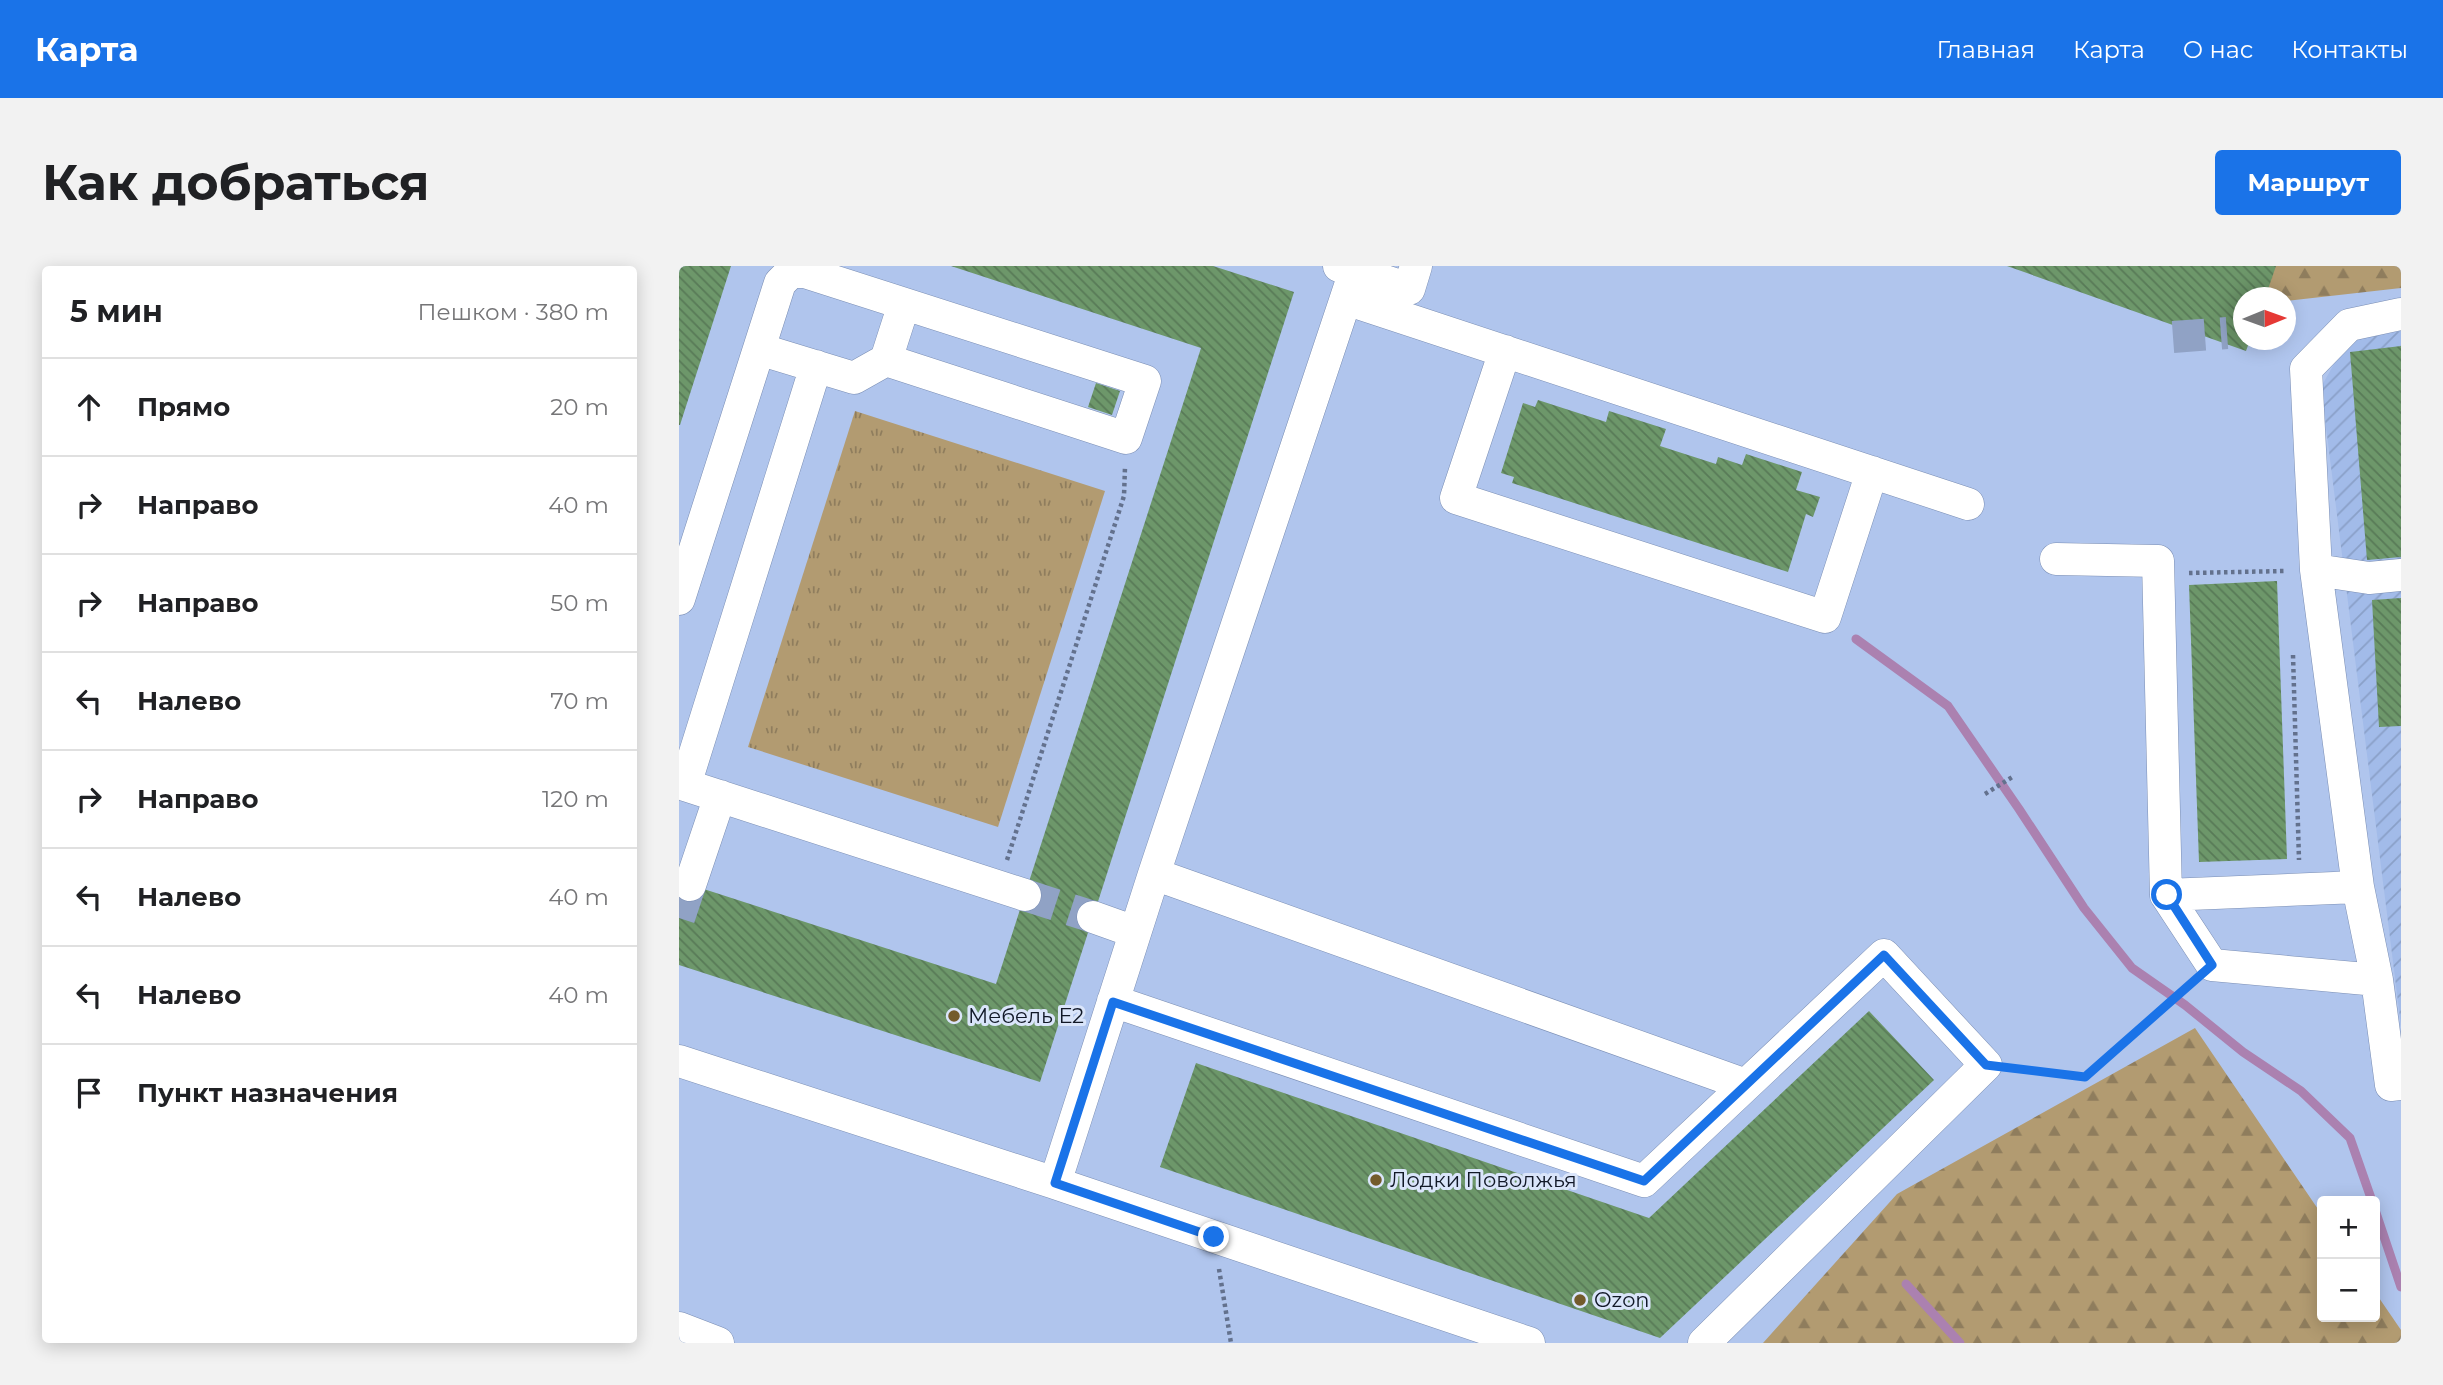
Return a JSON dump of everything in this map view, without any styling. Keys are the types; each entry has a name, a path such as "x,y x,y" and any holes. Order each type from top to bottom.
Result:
{"lane":[{"path":"1347,279 1409,289 1416,266"},
{"path":"679,599 780,283 791,272 872,279 904,304 1145,381 1126,438 886,360"},
{"path":"1347,279 1505,351 1968,503"},
{"path":"1055,1183 1347,279"},
{"path":"759,349 854,378 886,360 904,304"},
{"path":"2401,313 2349,325 2306,369 2316,570 2358,887 2377,980 2391,1085 2401,1084"},
{"path":"1505,351 1456,498 1825,617 1872,472"},
{"path":"816,366 682,784 1012,891"},
{"path":"2056,559 2158,561 2167,895 2212,965 2377,980"},
{"path":"2316,570 2369,578 2401,575"},
{"path":"690,884 720,796"},
{"path":"1154,874 1746,1084"},
{"path":"2167,895 2358,887"},
{"path":"1093,917 1135,932"},
{"path":"1113,1002 1644,1181 1884,955 1986,1065 1704,1343"},
{"path":"679,1061 1055,1183 1529,1343"},
{"path":"679,1328 717,1343"}],"path":[{"path":"1012,891 1124,496 1126,438"},
{"path":"2179,574 2316,570"},
{"path":"2293,652 2299,870"},
{"path":"1985,794 2014,776"},
{"path":"1986,1065 2085,1077 2212,965"},
{"path":"1214,1237 1231,1343"}],"shaded area":[{"path":"2401,331 2401,1026 2321,387 2347,341"}],"green space":[{"path":"2243,266 2401,266 2401,288 2296,300 2296,287 2255,287"},
{"path":"855,411 1105,491 998,827 748,747"},
{"path":"2195,1028 2317,1208 2317,1322 2380,1322 2380,1299 2401,1330 2401,1343 1763,1343 1897,1194"}],"building":[{"path":"679,266 731,266 680,425 679,425"},
{"path":"951,266 1213,266 1294,292 1040,1082 679,965 679,881 996,984 1201,348"},
{"path":"2007,266 2276,266 2269,287 2233,287 2233,346"},
{"path":"2401,346 2401,557 2367,560 2350,352"},
{"path":"1096,383 1120,391 1112,415 1088,407"},
{"path":"1538,400 1606,422 1609,411 1666,429 1660,446 1716,464 1718,457 1742,465 1746,454 1802,472 1796,490 1820,497 1813,517 1806,514 1788,572 1512,483 1514,477 1501,473 1523,403 1535,407"},
{"path":"2277,581 2287,859 2199,862 2189,585"},
{"path":"2401,598 2401,726 2379,727 2372,600"},
{"path":"1869,1011 1934,1080 1660,1338 1160,1167 1196,1063 1649,1218"}],"waterway":[{"path":"1856,639 1948,706 2084,908 2132,968 2185,1005 2243,1052 2301,1091 2350,1138 2370,1196"},
{"path":"2380,1225 2401,1287"},
{"path":"1906,1284 1960,1343"}],"tunnel":[{"path":"2173,337 2227,333"},
{"path":"679,918 690,885"},
{"path":"1025,895 1093,917"}],"place":[{"name":"Мебель Е2","path":"954,1016"},
{"name":"Лодки Поволжья","path":"1376,1180"},
{"name":"Ozon","path":"1580,1300"}],"route":[{"path":"1214,1237 1055,1183 1113,1002 1644,1181 1884,955 1986,1065 2085,1077 2212,965 2167,895"}]}
